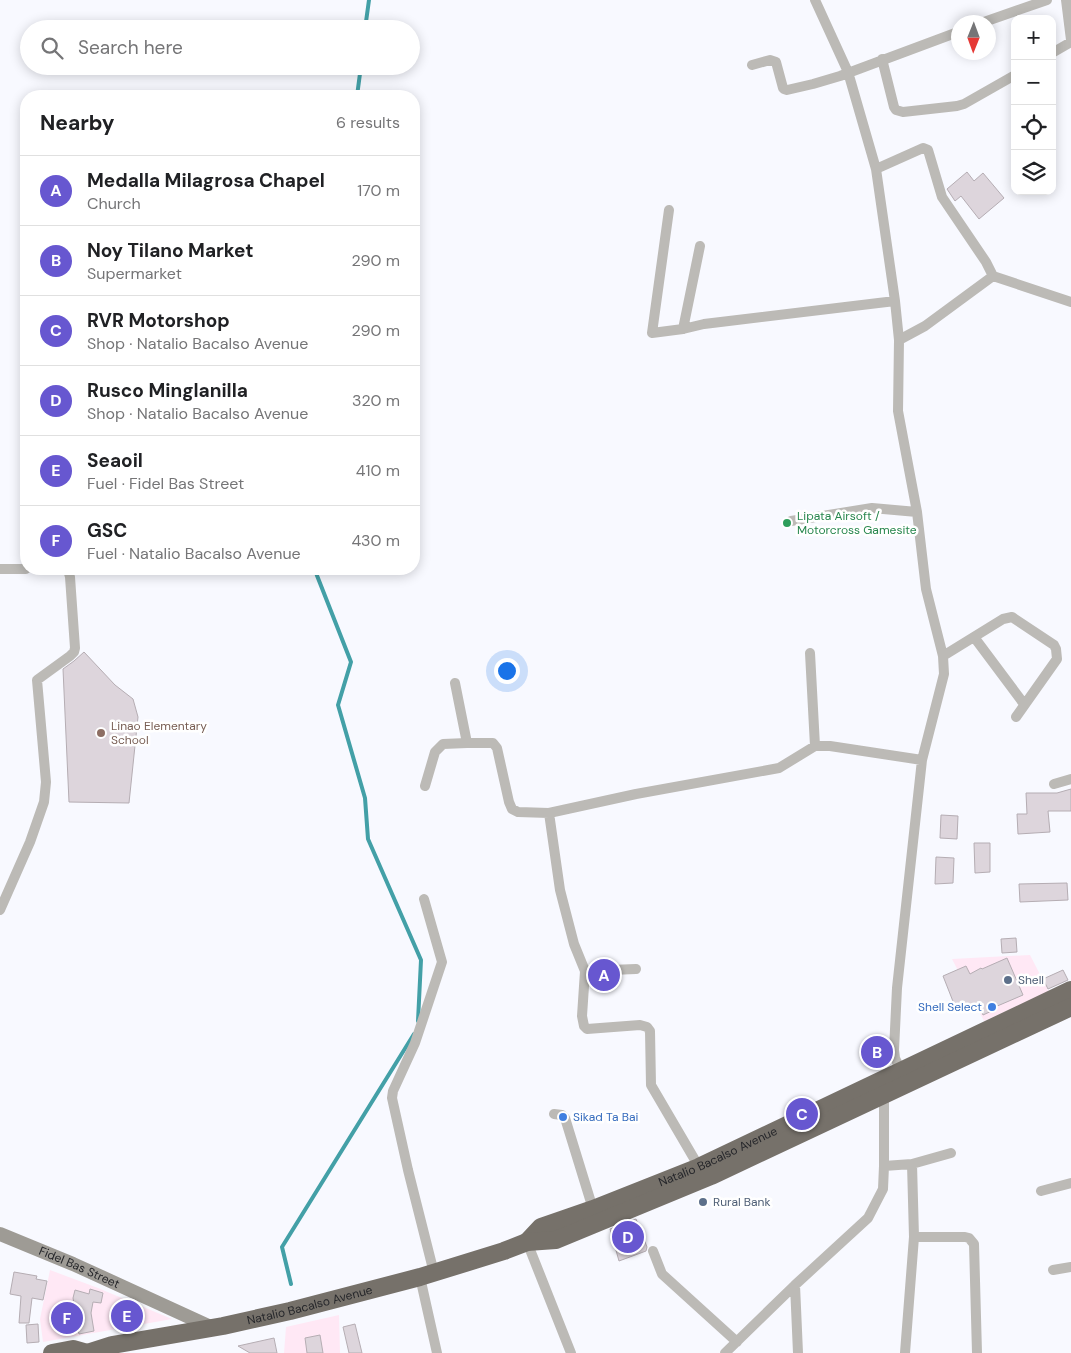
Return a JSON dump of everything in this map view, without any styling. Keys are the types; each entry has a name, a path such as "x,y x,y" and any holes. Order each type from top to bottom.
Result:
{"highway":[{"name":"Natalio Bacalso Avenue","path":"52,1353 73,1349 87,1353 112,1345 213,1328 322,1303 427,1275 528,1242 556,1240 711,1176 884,1094 904,1077 1071,990"},
{"name":"Natalio Bacalso Avenue","path":"528,1242 541,1227 594,1209 699,1166 1071,1007"}],"street":[{"path":"815,0 848,72 876,169 899,340 898,411 917,512 926,589 943,656 944,674 922,760 897,997 894,1050 895,1058 904,1077"},
{"path":"996,18 1047,0"},
{"path":"1056,50 1071,41 1066,0"},
{"path":"752,65 770,60 776,62 785,90 813,84 951,34"},
{"path":"882,59 894,107 899,112 964,104 1011,77"},
{"path":"876,169 923,148 928,150 942,197 986,262 993,276 1071,302"},
{"path":"669,210 652,333 704,324 895,300"},
{"path":"683,329 700,246"},
{"path":"899,340 925,326 993,276"},
{"path":"791,521 872,508 917,512"},
{"path":"0,568 20,569"},
{"path":"0,910 30,842 44,802 46,782 37,680 74,652 69,575"},
{"path":"943,656 1003,619 1012,617 1054,645 1057,659 1016,717"},
{"path":"974,637 1024,704"},
{"path":"810,653 815,746"},
{"path":"455,684 467,743"},
{"path":"425,786 435,752 443,744 490,743 495,745 509,802 512,809 518,812 550,813 636,794 779,768 815,746 830,746 922,760"},
{"path":"1054,784 1071,779"},
{"path":"550,813 560,890 574,944 585,971 582,1016 584,1026 586,1029 640,1025 647,1027 650,1031 651,1085 699,1166"},
{"path":"424,899 442,962 415,1043 393,1091 392,1098 408,1170 427,1275 438,1353"},
{"path":"585,971 636,969"},
{"path":"725,1353 868,1218 883,1189 884,1094"},
{"path":"554,1114 562,1115 565,1118 594,1209"},
{"path":"884,1166 912,1164 951,1154"},
{"path":"905,1353 914,1237 912,1164"},
{"path":"1041,1191 1071,1183"},
{"name":"Fidel Bas Street","path":"0,1234 73,1264 213,1328"},
{"path":"914,1237 965,1237 969,1238 974,1244 976,1353"},
{"path":"528,1242 571,1353"},
{"path":"653,1252 662,1274 737,1342"},
{"path":"1053,1270 1071,1267"},
{"path":"795,1285 798,1353"}],"shaded area":[{"path":"1030,955 1049,992 984,1021 952,959"},
{"path":"50,1270 172,1319 43,1342 40,1319"},
{"path":"339,1315 340,1353 284,1353 286,1327"}],"building":[{"path":"967,172 974,181 983,173 1004,198 979,219 961,196 955,201 947,189"},
{"name":"Linao Elementary School","path":"84,652 115,685 133,699 138,717 129,803 69,802 63,669"},
{"path":"1071,789 1071,811 1048,811 1050,832 1018,834 1017,814 1027,814 1026,793 1057,793"},
{"path":"941,815 958,816 957,839 940,838"},
{"path":"974,843 990,843 990,872 975,873"},
{"path":"936,857 954,858 953,883 935,884"},
{"path":"1067,883 1068,900 1020,902 1019,884"},
{"path":"1016,938 1017,952 1002,953 1001,939"},
{"path":"1007,958 1023,995 995,1007 996,1009 983,1015 978,1004 960,1012 959,1008 956,1009 943,976 966,966 970,974"},
{"path":"1063,970 1068,980 1048,989 1043,979"},
{"path":"636,1219 647,1247 646,1251 619,1261 610,1229"},
{"path":"14,1272 37,1276 36,1279 47,1281 43,1300 32,1298 29,1323 19,1323 21,1296 10,1294"},
{"path":"90,1289 103,1293 101,1303 93,1302 91,1313 94,1331 79,1334 78,1329 62,1332 57,1307 74,1304 75,1290 89,1294"},
{"path":"135,1309 137,1320 119,1323 117,1311"},
{"path":"38,1324 39,1342 27,1343 26,1325"},
{"path":"355,1324 362,1353 349,1353 343,1327"},
{"path":"320,1335 323,1353 307,1353 305,1338"},
{"path":"274,1338 277,1353 250,1353 238,1346"}],"waterway":[{"path":"366,20 369,0"},
{"path":"358,90 360,75"},
{"path":"317,575 351,662 338,705 365,798 368,839 421,960 418,1021"},
{"path":"291,1284 282,1247 414,1034"}],"place":[{"name":"Lipata Airsoft / Motorcross Gamesite","path":"787,523"},
{"name":"Linao Elementary School","path":"101,733"},
{"name":"Medalla Milagrosa Chapel","path":"604,975"},
{"name":"Shell","path":"1008,980"},
{"name":"Shell Select","path":"992,1007"},
{"name":"Noy Tilano Market","path":"877,1052"},
{"name":"RVR Motorshop","path":"802,1114"},
{"name":"Sikad Ta Bai","path":"563,1117"},
{"name":"Rural Bank","path":"703,1202"},
{"name":"Rusco Minglanilla","path":"628,1237"},
{"name":"Seaoil","path":"127,1316"},
{"name":"GSC","path":"67,1318"}]}
